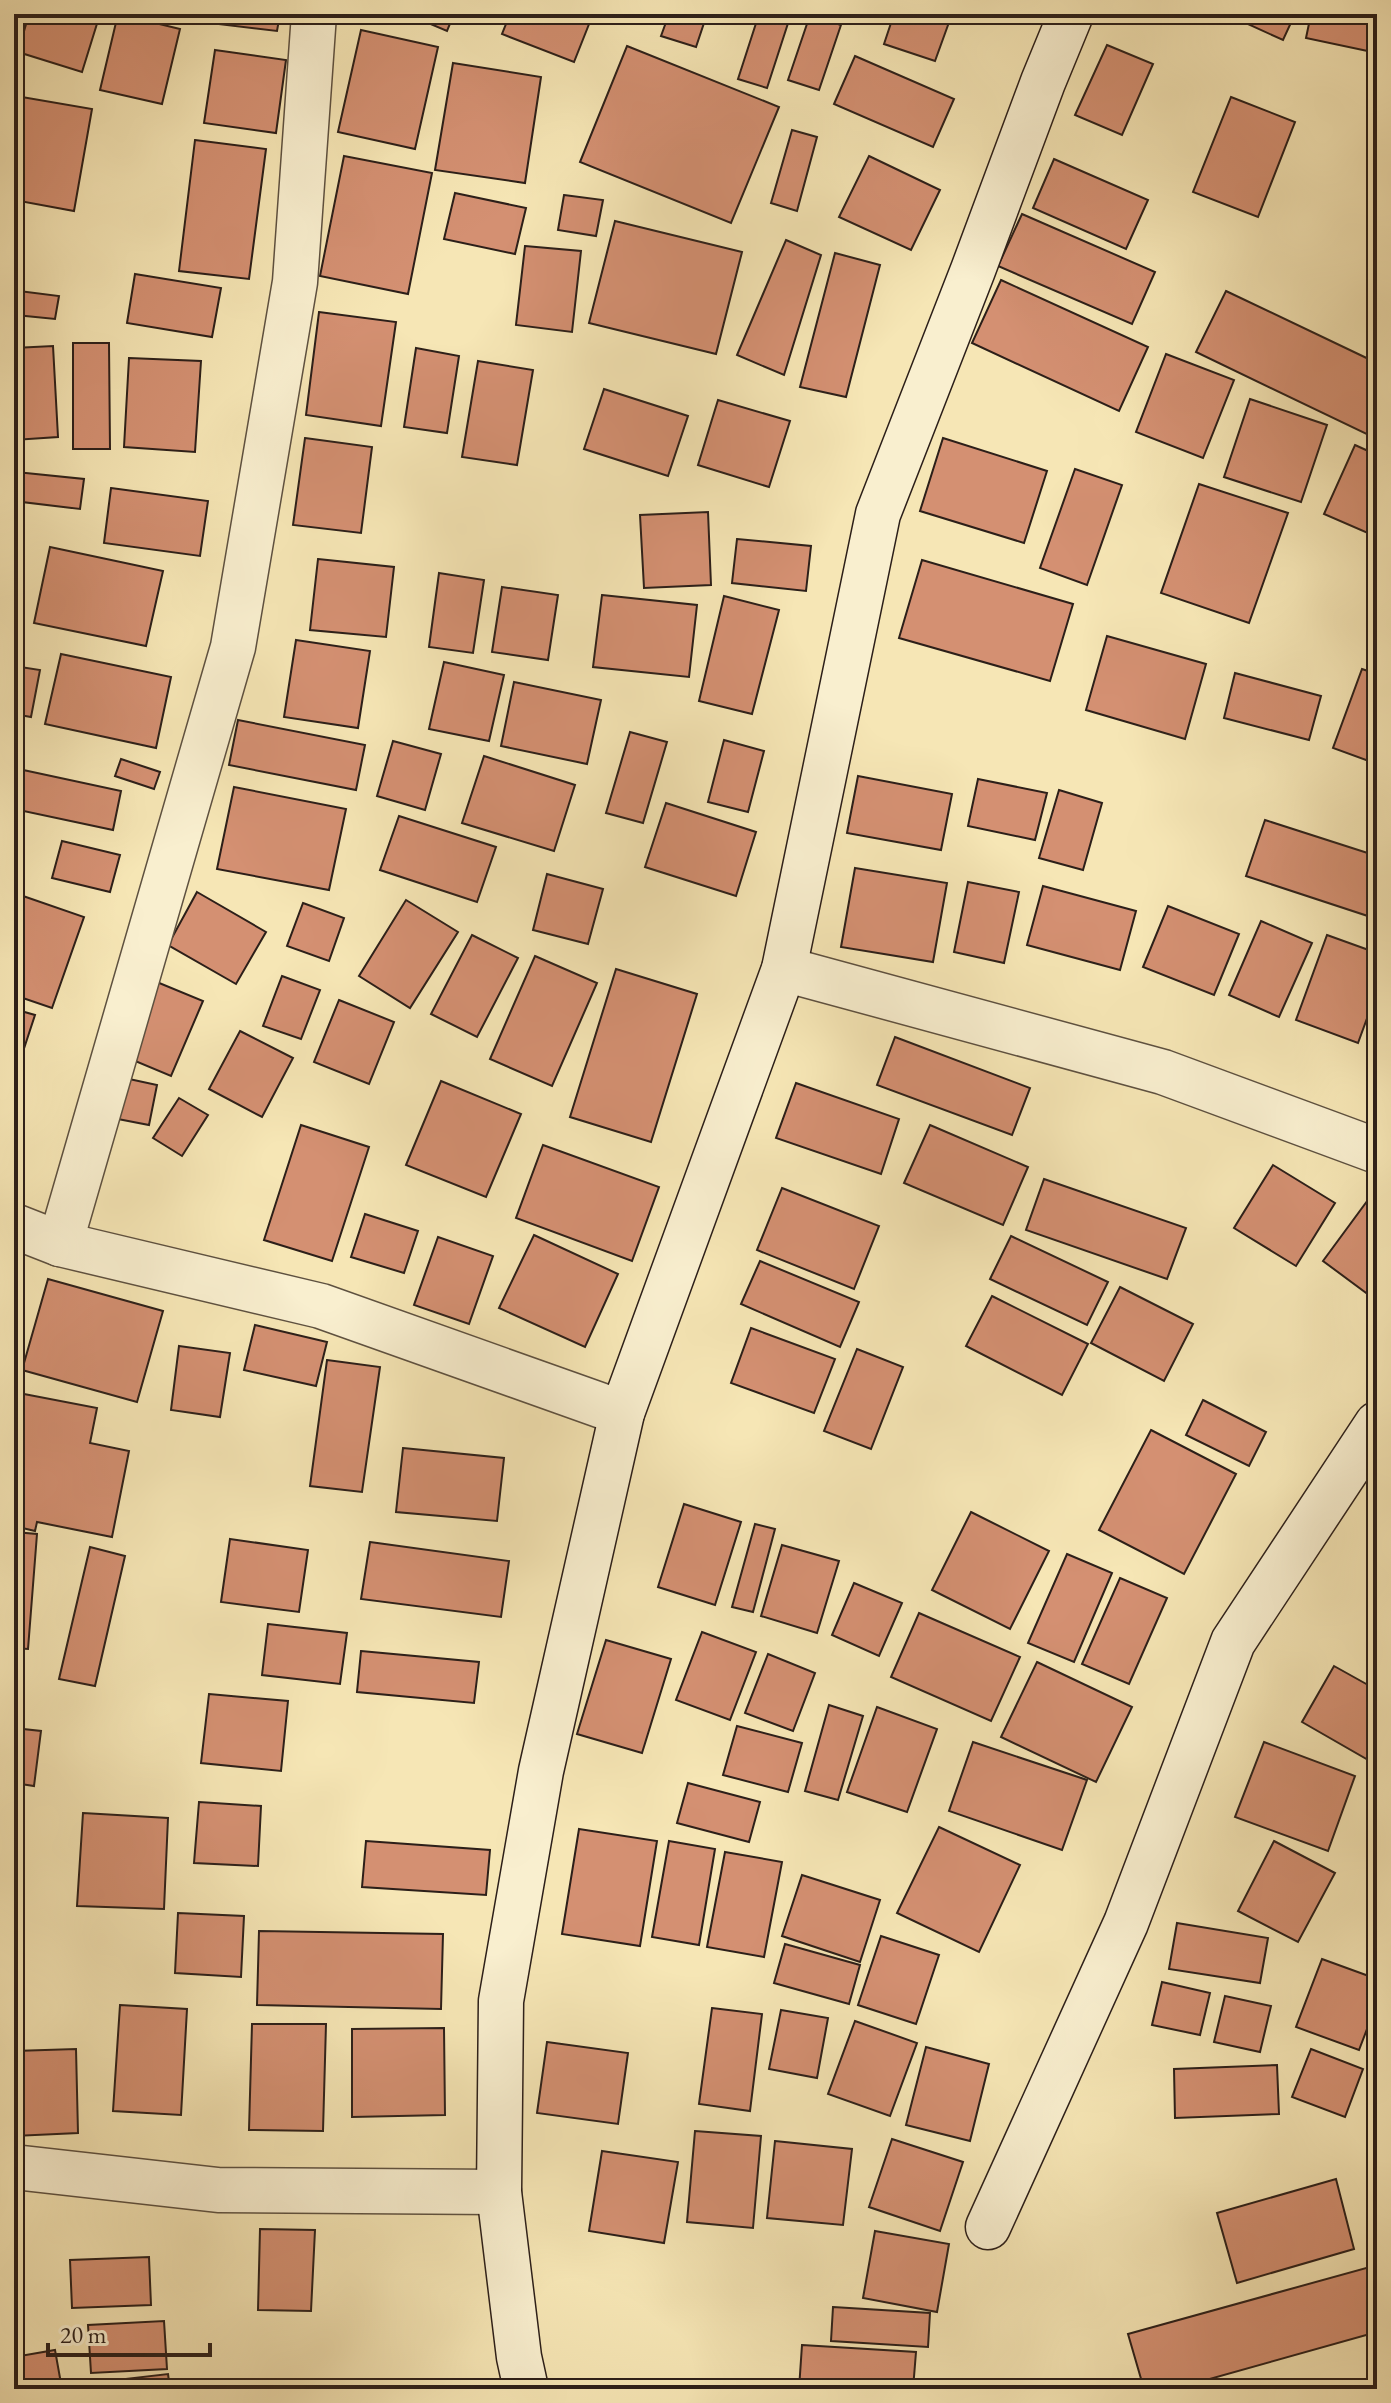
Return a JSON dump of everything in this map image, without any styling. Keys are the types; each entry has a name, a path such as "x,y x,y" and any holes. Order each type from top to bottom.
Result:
{"street":[{"path":"60,1244 233,647 295,282 314,14"},
{"path":"526,2389 519,2357 499,2192 501,2001 541,1771 622,1413 784,969 878,514 1071,14"},
{"path":"784,969 1163,1072 1377,1151"},
{"path":"14,1226 60,1244 321,1306 622,1413"},
{"path":"988,2227 1126,1923 1233,1642 1377,1424"},
{"path":"14,2167 218,2190 499,2192"}],"building":[{"path":"29,14 100,14 82,72 18,52"},
{"path":"118,14 180,29 162,104 100,90"},
{"path":"202,14 280,14 277,31 201,22"},
{"path":"407,14 454,14 447,31"},
{"path":"510,14 593,14 574,62 502,34"},
{"path":"669,14 707,14 696,47 661,36"},
{"path":"759,14 791,14 767,88 738,79"},
{"path":"894,14 952,14 935,61 884,44"},
{"path":"1226,14 1295,14 1283,40"},
{"path":"1311,14 1377,14 1377,53 1306,38"},
{"path":"810,15 841,25 819,90 788,80"},
{"path":"361,30 438,47 415,149 338,132"},
{"path":"1107,45 1153,64 1122,135 1075,115"},
{"path":"627,46 779,107 731,223 580,162"},
{"path":"215,50 286,60 276,133 204,123"},
{"path":"855,56 954,99 933,147 834,104"},
{"path":"453,63 541,77 525,183 435,170"},
{"path":"16,96 92,109 74,211 14,200"},
{"path":"1231,97 1295,122 1258,217 1193,192"},
{"path":"792,130 817,137 797,211 771,203"},
{"path":"195,140 266,149 249,279 179,271"},
{"path":"344,156 432,173 408,294 320,276"},
{"path":"869,156 940,190 911,250 839,217"},
{"path":"1054,159 1148,200 1126,249 1033,208"},
{"path":"455,193 526,208 515,254 444,239"},
{"path":"564,195 603,200 596,236 558,230"},
{"path":"1022,214 1155,272 1132,324 998,266"},
{"path":"615,221 742,252 716,354 589,323"},
{"path":"786,240 821,255 784,375 737,355"},
{"path":"525,246 581,251 572,332 516,325"},
{"path":"835,253 880,265 846,397 800,387"},
{"path":"135,274 221,288 212,337 127,323"},
{"path":"1001,280 1148,347 1119,411 972,343"},
{"path":"19,291 59,296 55,319 16,315"},
{"path":"1226,291 1377,363 1377,439 1196,352"},
{"path":"319,312 396,322 381,426 306,415"},
{"path":"73,343 109,343 110,449 73,449"},
{"path":"53,346 58,437 14,440 14,348"},
{"path":"416,348 459,356 447,433 404,427"},
{"path":"1166,354 1234,380 1203,458 1136,432"},
{"path":"129,358 201,361 195,452 124,447"},
{"path":"478,361 533,370 517,465 462,457"},
{"path":"604,389 688,416 668,476 584,449"},
{"path":"1250,399 1327,425 1301,502 1224,477"},
{"path":"718,400 790,421 769,487 698,465"},
{"path":"305,438 372,447 361,533 293,525"},
{"path":"943,438 1047,471 1024,543 920,511"},
{"path":"1355,445 1377,455 1377,537 1324,514"},
{"path":"1075,469 1122,485 1087,585 1040,568"},
{"path":"16,472 84,479 80,509 14,501"},
{"path":"1199,484 1288,513 1249,623 1161,593"},
{"path":"111,488 208,501 200,556 104,543"},
{"path":"708,512 711,585 644,588 640,515"},
{"path":"737,539 811,546 806,591 732,583"},
{"path":"50,547 163,571 146,646 34,623"},
{"path":"318,559 394,567 386,637 310,630"},
{"path":"922,560 1073,604 1050,681 899,638"},
{"path":"14,572 24,572 24,649 14,649"},
{"path":"439,573 484,580 473,653 429,647"},
{"path":"502,587 558,595 548,660 492,652"},
{"path":"602,595 697,605 689,677 593,667"},
{"path":"724,596 779,610 752,714 699,701"},
{"path":"1107,636 1206,664 1185,739 1086,710"},
{"path":"296,640 370,651 358,728 284,717"},
{"path":"61,654 171,677 156,748 45,724"},
{"path":"444,662 504,675 489,741 429,729"},
{"path":"14,666 40,670 31,717 14,714"},
{"path":"1362,669 1377,674 1377,764 1333,748"},
{"path":"1235,673 1321,696 1309,740 1224,718"},
{"path":"514,682 601,700 587,764 501,746"},
{"path":"238,720 365,745 356,790 229,765"},
{"path":"630,732 667,742 643,823 606,813"},
{"path":"724,740 764,751 748,812 708,802"},
{"path":"393,741 441,754 425,810 377,796"},
{"path":"484,756 575,785 554,851 462,823"},
{"path":"121,759 160,772 154,789 115,776"},
{"path":"14,768 121,791 113,830 14,809"},
{"path":"858,776 952,794 941,850 847,833"},
{"path":"978,779 1047,793 1035,840 968,826"},
{"path":"234,787 346,809 329,890 217,869"},
{"path":"1059,790 1102,803 1083,870 1039,858"},
{"path":"666,803 756,832 736,896 645,867"},
{"path":"399,816 496,847 477,902 380,870"},
{"path":"1265,820 1377,856 1377,919 1246,876"},
{"path":"62,841 120,855 110,892 52,878"},
{"path":"855,868 947,883 933,962 841,947"},
{"path":"547,874 603,889 588,944 533,930"},
{"path":"968,882 1019,892 1004,963 954,952"},
{"path":"1043,886 1136,911 1120,970 1027,945"},
{"path":"197,892 266,932 236,984 168,945"},
{"path":"23,896 84,917 52,1008 14,995 14,922"},
{"path":"406,900 458,932 410,1008 359,976"},
{"path":"303,903 344,918 329,961 287,946"},
{"path":"1168,906 1239,934 1214,995 1143,967"},
{"path":"1261,921 1312,943 1279,1017 1229,995"},
{"path":"472,935 518,958 477,1037 431,1014"},
{"path":"1327,935 1377,953 1377,991 1358,1043 1296,1020"},
{"path":"535,956 597,983 552,1086 490,1059"},
{"path":"616,969 697,994 651,1142 570,1117"},
{"path":"135,973 203,1001 171,1076 104,1048"},
{"path":"282,976 320,990 301,1039 263,1026"},
{"path":"339,1000 394,1022 369,1084 314,1062"},
{"path":"14,1009 35,1015 14,1079"},
{"path":"240,1031 293,1058 262,1117 209,1089"},
{"path":"895,1037 1030,1088 1012,1135 877,1085"},
{"path":"106,1074 157,1085 149,1125 97,1115"},
{"path":"441,1081 521,1114 486,1197 406,1165"},
{"path":"796,1083 899,1119 881,1174 776,1138"},
{"path":"179,1098 208,1115 182,1156 153,1138"},
{"path":"301,1125 369,1147 332,1261 264,1240"},
{"path":"930,1125 1028,1167 1003,1225 904,1183"},
{"path":"543,1145 659,1187 632,1261 516,1218"},
{"path":"1273,1165 1335,1203 1296,1266 1234,1228"},
{"path":"1044,1179 1186,1228 1167,1279 1026,1230"},
{"path":"782,1188 879,1226 854,1289 757,1250"},
{"path":"1377,1190 1377,1301 1323,1261"},
{"path":"365,1214 418,1231 404,1273 351,1257"},
{"path":"534,1235 618,1274 585,1347 499,1308"},
{"path":"1011,1236 1108,1282 1087,1325 990,1279"},
{"path":"438,1237 493,1256 469,1324 414,1305"},
{"path":"760,1261 859,1302 840,1347 741,1304"},
{"path":"48,1279 163,1311 137,1402 22,1370"},
{"path":"1120,1287 1193,1324 1164,1381 1091,1343"},
{"path":"992,1296 1088,1344 1062,1395 966,1346"},
{"path":"255,1325 327,1342 316,1386 244,1370"},
{"path":"751,1328 835,1359 814,1413 731,1383"},
{"path":"179,1346 230,1353 220,1417 171,1410"},
{"path":"857,1349 903,1367 871,1449 824,1431"},
{"path":"327,1360 380,1367 362,1492 310,1486"},
{"path":"24,1394 97,1408 90,1443 129,1451 112,1537 37,1522 35,1531 14,1526 14,1447"},
{"path":"1203,1400 1266,1432 1249,1466 1186,1435"},
{"path":"1151,1430 1236,1474 1184,1574 1099,1530"},
{"path":"403,1448 504,1458 497,1521 396,1512"},
{"path":"684,1504 741,1522 715,1605 658,1587"},
{"path":"971,1512 1049,1551 1010,1629 932,1590"},
{"path":"755,1524 775,1529 753,1612 732,1607"},
{"path":"14,1532 37,1534 28,1649 14,1648"},
{"path":"230,1539 308,1550 299,1612 221,1602"},
{"path":"370,1542 509,1561 501,1617 361,1599"},
{"path":"782,1545 839,1561 817,1633 761,1616"},
{"path":"90,1547 125,1556 95,1686 59,1679"},
{"path":"1067,1554 1112,1573 1074,1662 1028,1643"},
{"path":"1120,1578 1167,1598 1129,1684 1082,1664"},
{"path":"854,1583 902,1603 879,1656 832,1635"},
{"path":"919,1613 1020,1657 991,1721 891,1677"},
{"path":"268,1624 347,1633 340,1684 262,1675"},
{"path":"702,1632 756,1652 730,1720 676,1700"},
{"path":"606,1640 671,1659 642,1753 577,1734"},
{"path":"361,1651 479,1662 474,1703 357,1692"},
{"path":"768,1654 815,1673 793,1731 745,1713"},
{"path":"1037,1662 1132,1707 1096,1782 1001,1737"},
{"path":"1334,1666 1377,1690 1377,1765 1302,1722"},
{"path":"209,1694 288,1701 281,1771 201,1763"},
{"path":"829,1705 863,1716 838,1800 805,1791"},
{"path":"877,1707 937,1729 907,1812 847,1792"},
{"path":"737,1726 802,1743 788,1792 723,1775"},
{"path":"14,1728 41,1731 34,1786 14,1783"},
{"path":"973,1742 1087,1780 1062,1850 949,1811"},
{"path":"1264,1742 1355,1776 1328,1851 1235,1817"},
{"path":"688,1783 760,1802 749,1842 677,1823"},
{"path":"199,1802 261,1806 258,1866 194,1863"},
{"path":"83,1813 168,1818 164,1909 77,1906"},
{"path":"14,1822 22,1822 14,1914"},
{"path":"939,1827 1020,1865 979,1952 897,1913"},
{"path":"579,1829 657,1841 640,1946 562,1934"},
{"path":"366,1841 490,1850 486,1895 362,1887"},
{"path":"669,1841 715,1849 699,1945 652,1937"},
{"path":"1274,1841 1335,1873 1298,1942 1238,1911"},
{"path":"725,1852 782,1862 764,1957 707,1947"},
{"path":"802,1875 880,1900 860,1962 782,1936"},
{"path":"178,1913 244,1916 241,1977 175,1973"},
{"path":"1177,1923 1268,1938 1260,1983 1169,1969"},
{"path":"259,1931 443,1934 441,2009 257,2005"},
{"path":"881,1936 939,1955 916,2024 858,2005"},
{"path":"785,1944 860,1965 849,2004 774,1983"},
{"path":"1322,1959 1377,1979 1377,2003 1359,2050 1296,2027"},
{"path":"1162,1982 1210,1993 1200,2035 1152,2025"},
{"path":"1225,1996 1271,2006 1260,2052 1214,2042"},
{"path":"120,2005 187,2009 181,2115 113,2111"},
{"path":"712,2008 762,2014 750,2111 699,2104"},
{"path":"781,2010 828,2018 817,2078 769,2069"},
{"path":"855,2021 917,2043 890,2116 828,2094"},
{"path":"252,2024 326,2024 323,2131 249,2130"},
{"path":"444,2028 445,2115 352,2117 352,2029"},
{"path":"547,2042 628,2053 618,2124 537,2113"},
{"path":"926,2047 989,2064 970,2141 906,2125"},
{"path":"76,2049 78,2133 14,2136 14,2051"},
{"path":"1311,2049 1363,2069 1345,2117 1292,2097"},
{"path":"1277,2065 1279,2114 1175,2118 1174,2069"},
{"path":"695,2131 761,2136 753,2228 687,2222"},
{"path":"892,2139 963,2162 940,2231 869,2207"},
{"path":"775,2141 852,2149 843,2225 767,2218"},
{"path":"602,2151 678,2162 664,2243 589,2231"},
{"path":"1336,2179 1354,2249 1237,2283 1217,2213"},
{"path":"260,2229 315,2230 311,2311 258,2310"},
{"path":"875,2231 949,2244 937,2312 863,2298"},
{"path":"149,2257 151,2305 72,2308 70,2260"},
{"path":"1377,2265 1377,2332 1174,2389 1144,2389 1128,2334"},
{"path":"833,2307 930,2313 928,2347 831,2341"},
{"path":"164,2321 167,2369 91,2373 88,2325"},
{"path":"802,2345 916,2352 913,2389 799,2389"},
{"path":"55,2350 62,2389 14,2389 14,2357"},
{"path":"168,2374 170,2389 91,2389 90,2383"},
{"path":"1377,2376 1377,2389 1334,2389"}]}
